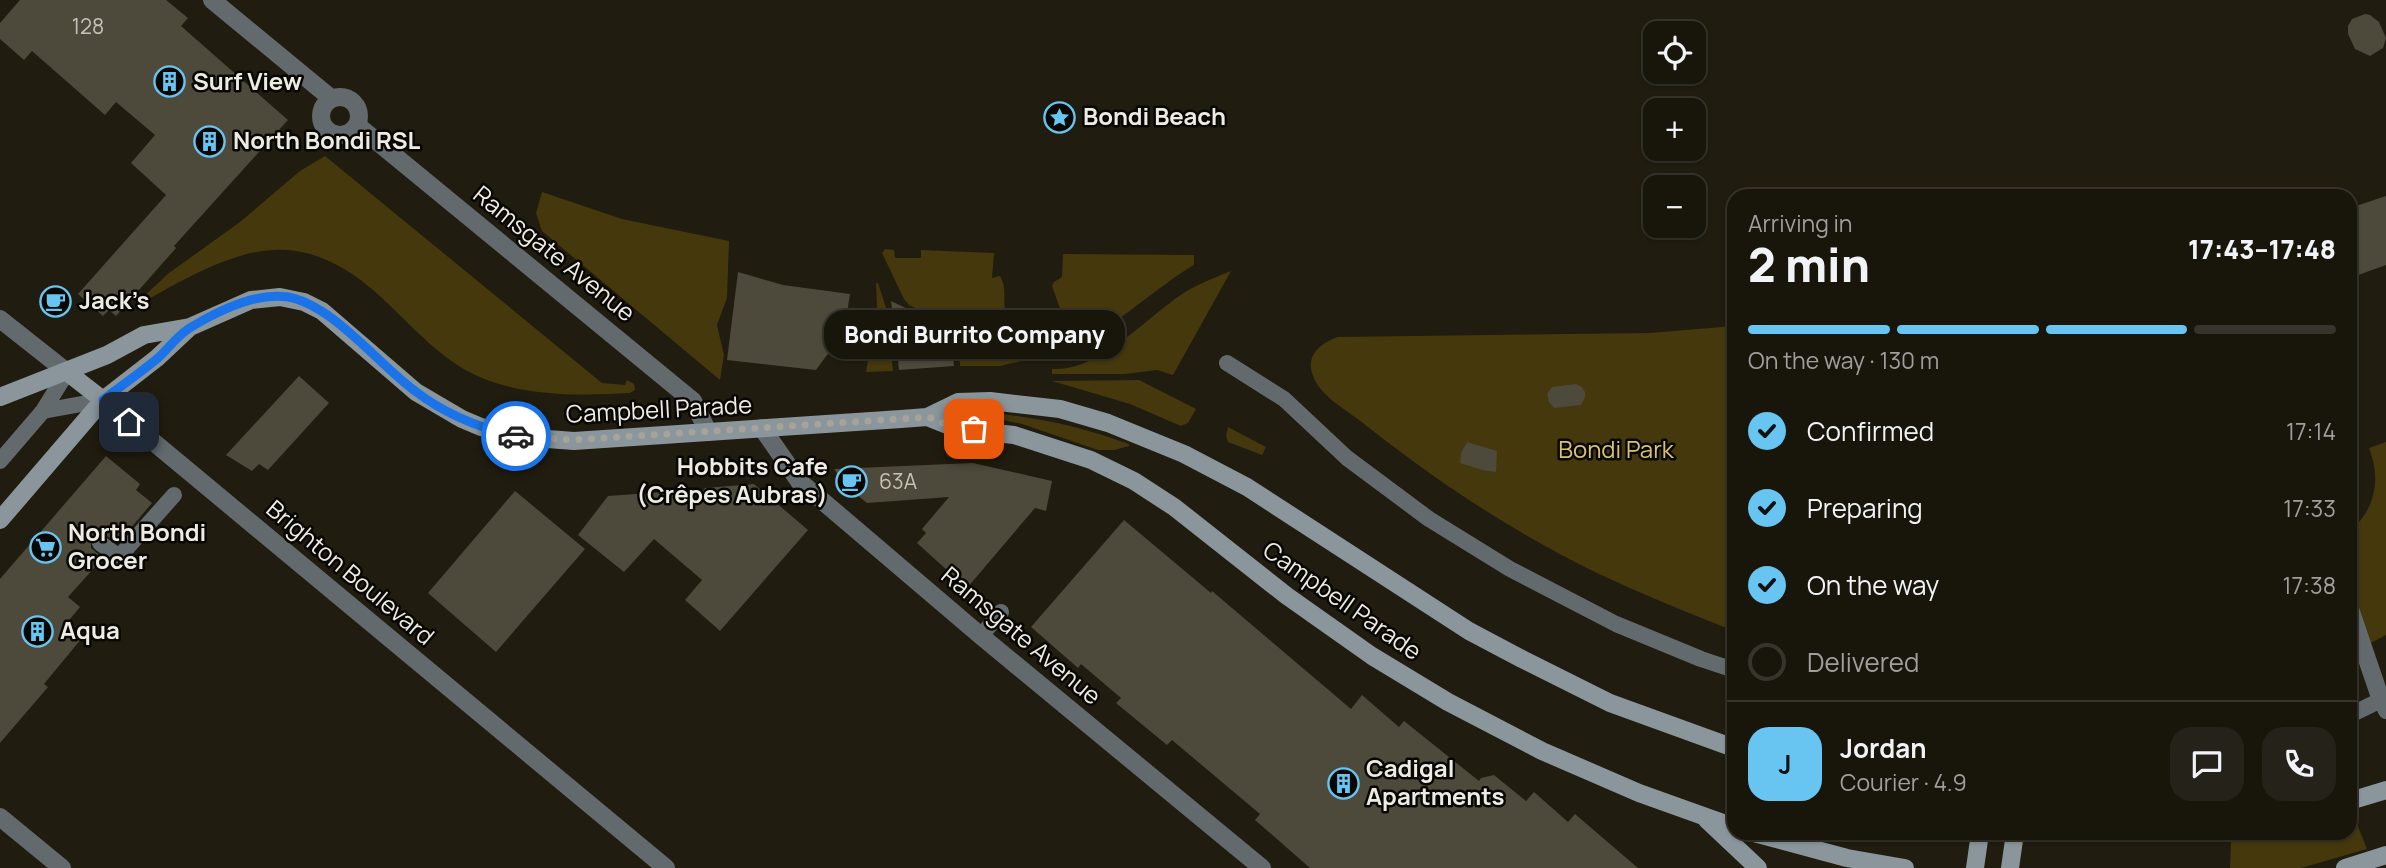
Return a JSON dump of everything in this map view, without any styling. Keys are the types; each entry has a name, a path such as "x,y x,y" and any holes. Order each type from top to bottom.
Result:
{"street":[{"path":"212,0 332,99"},
{"path":"345,98 356,106 357,125 350,133 333,135 321,123 321,111 332,99 345,98"},
{"name":"Ramsgate Avenue","path":"357,125 693,401 708,432"},
{"name":"Campbell Parade","path":"0,397 107,355 144,335 190,327 251,300 290,298 322,311 416,392 440,408 481,427 521,437 560,440 928,417 958,402 1027,404 1060,409 1108,423 1184,454 1247,487 1469,631 1610,704 1727,746"},
{"name":"Brighton Boulevard","path":"0,319 103,400 666,868"},
{"name":"Campbell Parade","path":"0,520 103,400 157,358 190,327"},
{"name":"Campbell Parade","path":"928,417 957,429 1014,435 1053,446 1091,460 1134,481 1174,507 1319,619 1372,656 1448,702 1542,751 1639,793 1727,825"},
{"name":"Ramsgate Avenue","path":"762,428 799,481 981,636 1262,868"},
{"path":"2357,629 2384,705"},
{"path":"2357,800 2386,790"},
{"path":"0,817 62,868"},
{"path":"1703,817 1727,839"},
{"path":"1728,840 1758,868"},
{"path":"1780,840 1847,858 1905,868"},
{"path":"1975,868 1979,840"},
{"path":"2010,868 2014,840"},
{"path":"2345,868 2386,855"}],"lane":[{"path":"1227,363 1284,398 1347,458 1429,519 1510,569 1616,624 1727,668"},
{"path":"0,461 43,411 67,372"},
{"path":"43,411 103,400"},
{"path":"100,543 118,558 174,495"},
{"path":"981,636 1001,612"},
{"path":"2357,713 2384,705"}],"green space":[{"path":"325,156 602,383 625,385 627,380 634,384 635,390 630,393 566,394 522,389 481,378 440,353 382,298 351,273 321,258 293,251 265,251 236,257 207,268 145,301 143,297 169,273 240,222 300,171"},
{"path":"542,192 622,219 729,241 727,298 717,325 724,355 720,380 542,231 536,213"},
{"path":"885,249 894,250 895,258 921,258 921,250 994,253 992,278 1000,276 1002,280 1007,322 1021,361 1000,366 960,366 958,332 936,334 934,317 909,305 882,253"},
{"path":"1063,254 1194,255 1194,265 1105,328 1073,345 1052,286 1062,277"},
{"path":"1231,271 1173,375 1157,370 1125,374 1052,374 1052,369 1070,368 1104,353 1182,294"},
{"path":"876,283 887,311 893,371 866,372 877,306"},
{"name":"Bondi Park","path":"1727,327 1727,628 1597,573 1504,522 1415,463 1333,401 1316,383 1311,369 1316,351 1338,337 1650,333"},
{"path":"1139,380 1196,409 1188,423 1181,426 1130,404 1052,381"},
{"path":"993,413 1062,424 1112,438 1129,446 1098,450 1022,424 992,418 953,416"},
{"path":"1228,427 1266,447 1262,455 1228,442"},
{"path":"2386,442 2386,635 2357,650 2357,524 2371,503 2375,482 2369,448"},
{"path":"2357,824 2367,849 2301,868 2230,868 2231,842 2357,840"}],"building":[{"path":"20,0 166,0 188,18 181,26 288,120 174,246 176,248 116,316 109,310 103,316 78,294 166,195 131,163 155,135 116,102 105,115 32,51 24,60 0,39 0,23"},
{"path":"2365,14 2379,22 2386,38 2383,48 2370,56 2355,49 2348,34 2352,19"},
{"path":"2386,196 2386,265 2357,275 2357,206"},
{"path":"738,272 783,285 850,294 842,345 827,355 816,370 727,360"},
{"path":"891,301 931,320 932,340 951,339 954,366 899,370"},
{"path":"299,376 329,403 268,470 259,464 252,471 226,455"},
{"path":"1576,384 1585,392 1581,405 1554,408 1547,394 1552,387"},
{"path":"1467,442 1497,451 1496,472 1460,463 1461,453"},
{"path":"106,456 140,484 136,490 152,503 118,543 102,533 91,537 91,548 103,558 68,597 80,607 66,624 82,638 44,684 48,687 0,743 0,579"},
{"path":"973,463 1052,481 1046,511 1035,508 967,588 917,543 926,533 922,529 949,497 867,503 846,486 834,469"},
{"path":"754,484 808,530 720,631 685,600 702,580 654,539 624,572 578,535 608,496 678,491 694,501 705,488"},
{"path":"515,491 585,549 496,652 428,593"},
{"path":"1124,520 1351,709 1362,695 1399,727 1404,721 1479,781 1494,775 1526,801 1534,792 1568,822 1575,814 1638,868 1310,868 1255,820 1260,814 1172,740 1167,745 1116,703 1121,698 1081,664 1078,668 1031,627"}],"way so far":[{"path":"516,436 573,440 928,417 957,429 974,429"}],"place":[{"name":"Surf View","path":"170,82"},
{"name":"Bondi Beach","path":"1060,117"},
{"name":"North Bondi RSL","path":"210,141"},
{"name":"Jack’s","path":"56,301"},
{"name":"Bondi Burrito Company","path":"974,429"},
{"name":"Hobbits Cafe (Crêpes Aubras)","path":"851,481"},
{"name":"North Bondi Grocer","path":"45,547"},
{"name":"Aqua","path":"37,631"},
{"name":"Cadigal Apartments","path":"1343,783"}],"route":[{"path":"129,422 103,400 157,358 190,327 251,300 280,297 304,302 322,311 398,378 440,408 481,427 516,436"}]}
